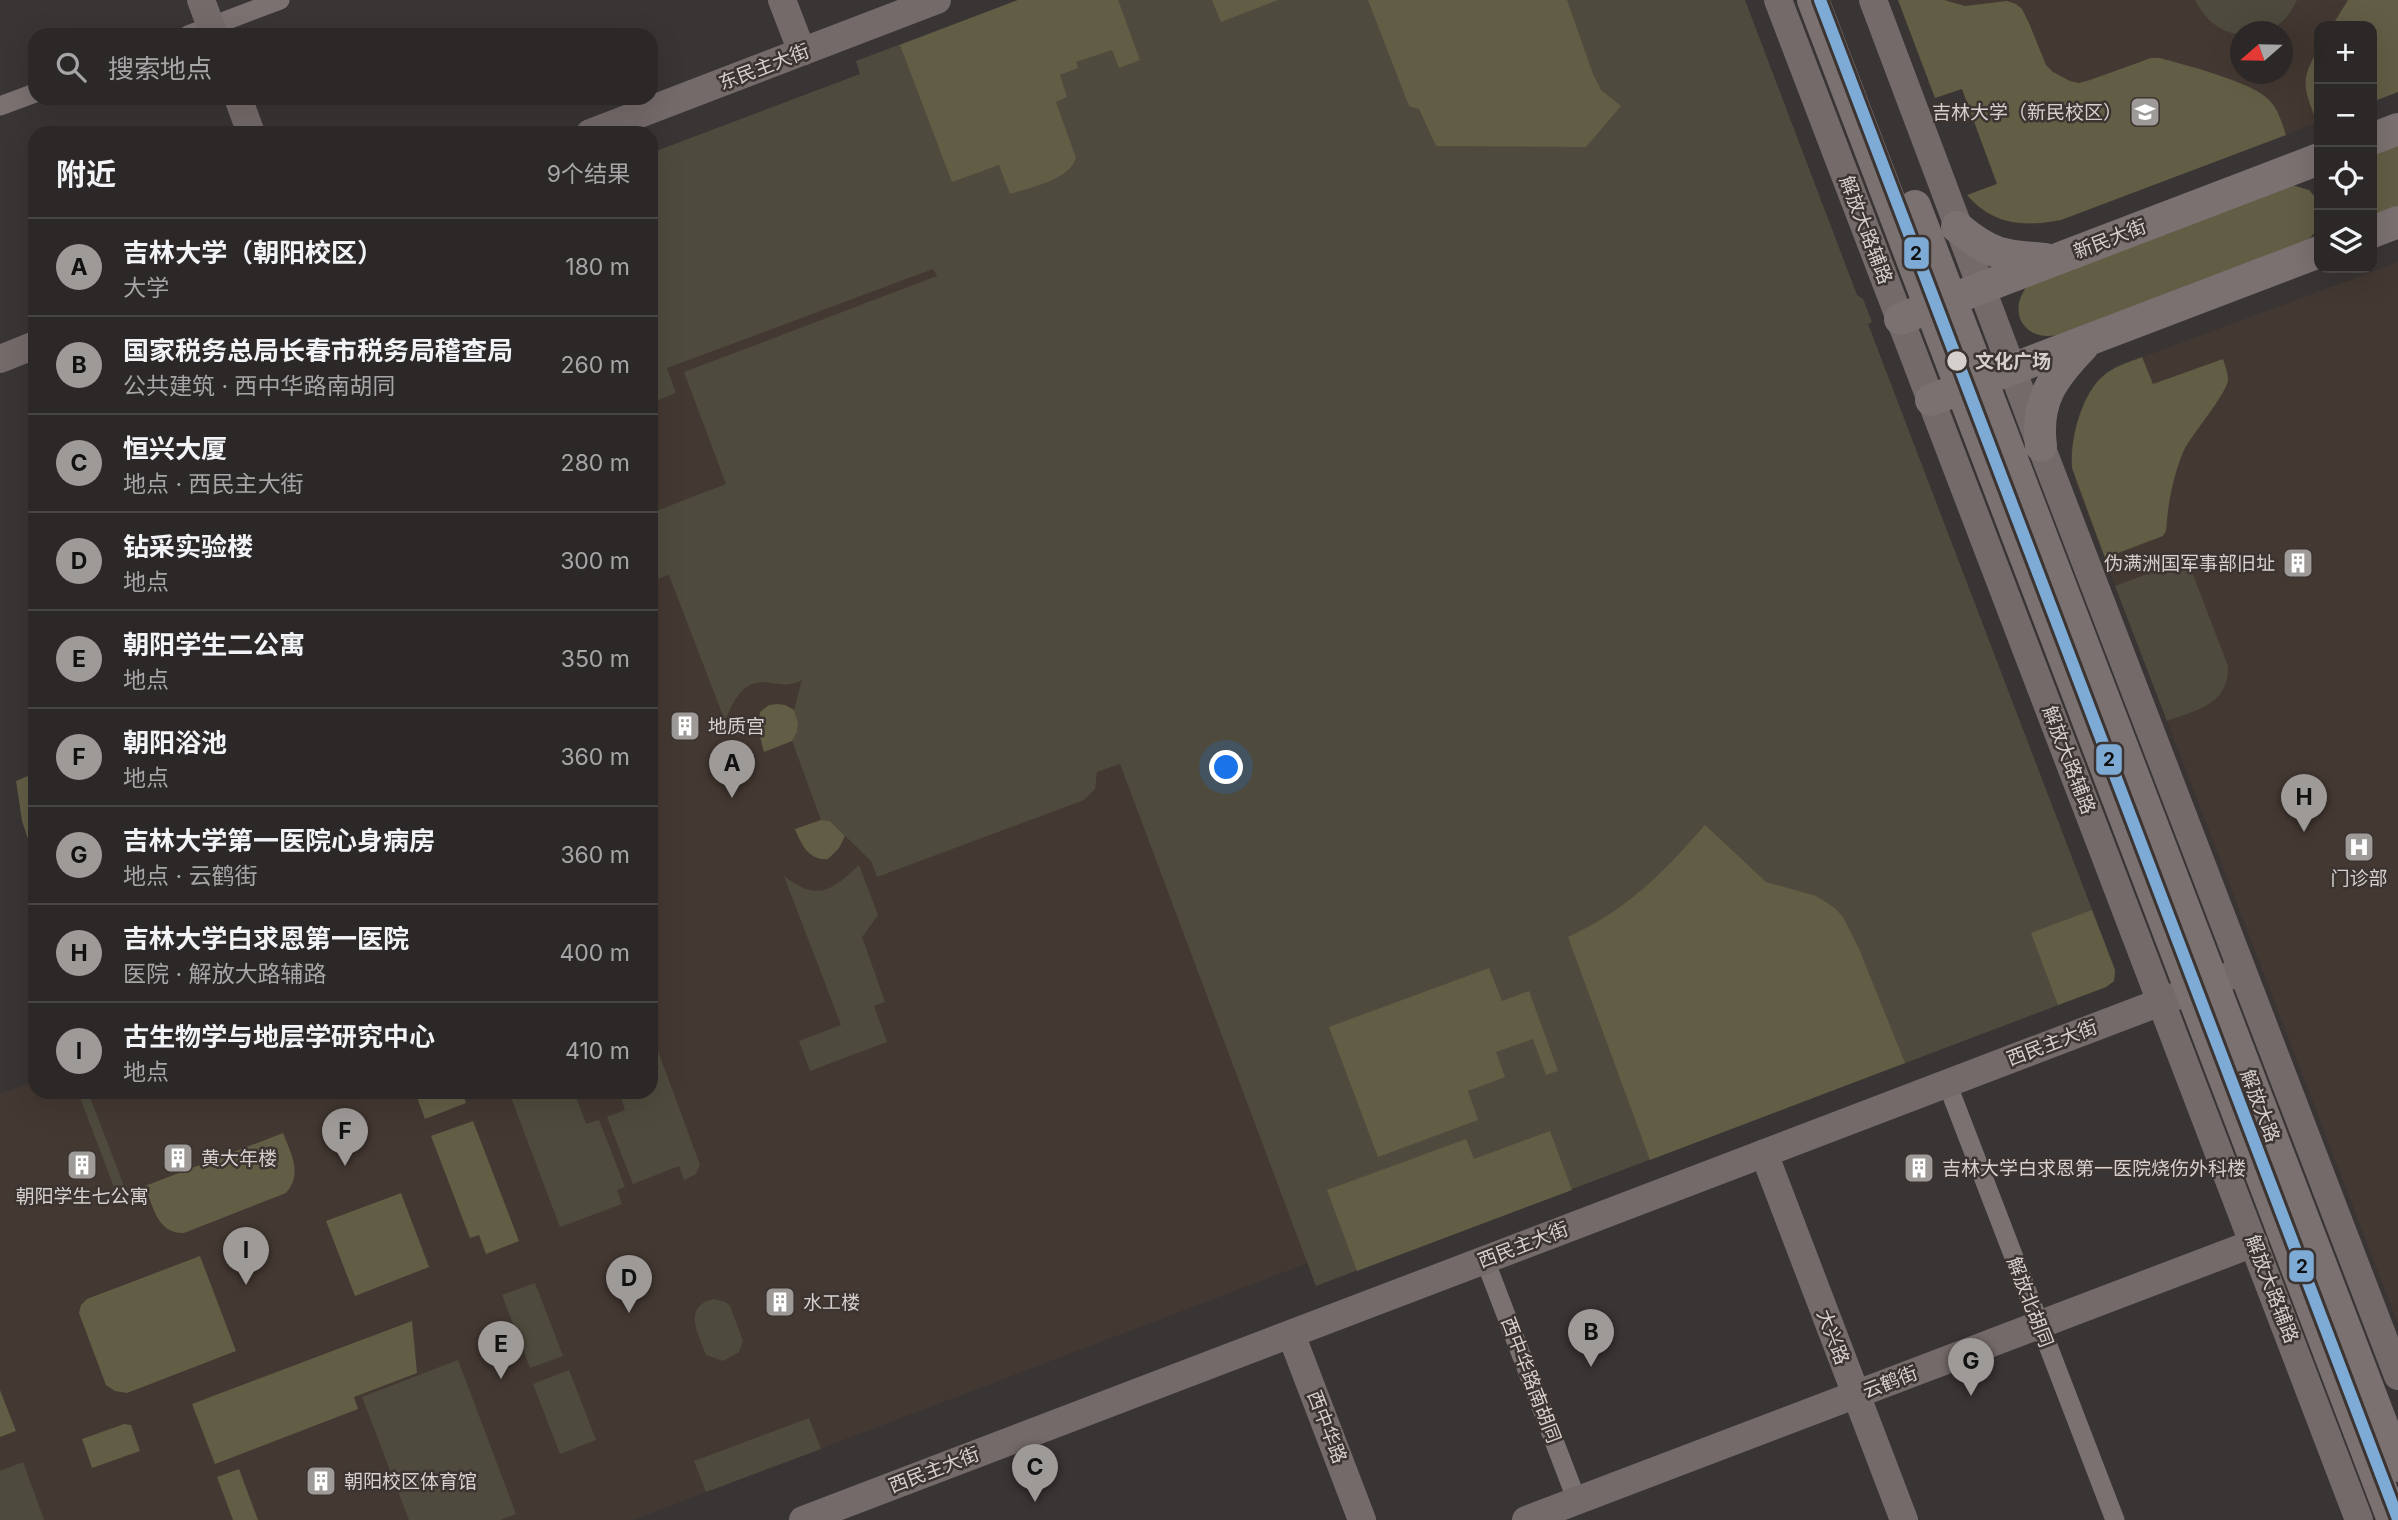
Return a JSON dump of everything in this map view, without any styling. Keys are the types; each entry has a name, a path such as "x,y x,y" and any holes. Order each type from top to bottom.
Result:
{"main road":[{"name":"解放大路","path":"1813,0 1940,303"},
{"name":"解放大路","path":"1836,0 1940,303 1971,385 2202,986 2398,1466"},
{"path":"2377,137 2398,129"},
{"name":"新民大街","path":"1900,319 2314,161"},
{"path":"2377,230 2398,222"},
{"path":"1957,227 1980,245 2001,255 2054,260"},
{"path":"1931,400 2314,254"},
{"path":"2041,446 2039,417 2048,392 2056,376 2088,341"},
{"name":"解放大路","path":"2202,986 2393,1520"}],"street":[{"path":"201,0 204,28"},
{"path":"214,28 280,0"},
{"path":"782,0 802,52"},
{"name":"东民主大街","path":"608,126 937,0"},
{"name":"解放大路辅路","path":"1778,0 2359,1520"},
{"path":"1872,0 2398,1376"},
{"path":"0,106 28,96"},
{"path":"241,105 248,126"},
{"path":"0,359 28,348"},
{"name":"西民主大街","path":"803,1520 2242,971"},
{"name":"解放北胡同","path":"1947,1083 2115,1520"},
{"name":"大兴路","path":"1764,1153 1904,1520"},
{"name":"云鹤街","path":"1526,1520 2254,1243"},
{"name":"西中华路南胡同","path":"1485,1260 1577,1501"},
{"name":"西中华路","path":"1291,1334 1362,1520"}],"shaded area":[{"path":"1018,0 1745,0 1857,295 1863,299 1872,322 1868,324 2115,970 2114,981 2106,987 1316,1286 1120,764 1097,772 1095,789 1084,800 877,877 871,861 830,821 821,820 792,741 797,732 794,710 802,680 787,684 763,682 749,686 738,695 725,721 669,575 658,579 658,510 726,484 684,372 937,276 933,269 667,368 676,393 658,400 658,150 860,74 856,61"},
{"path":"1018,0 1118,0 1140,60 1119,68 1112,50 1076,62 1078,68 1060,75 1067,97 1056,102 1076,158 1072,166 1057,178 1010,194 999,165 952,182 900,45"},
{"path":"1212,0 1278,0 1221,22"},
{"path":"1368,0 1567,0 1601,90 1621,106 1586,147 1436,146 1419,109 1409,106"},
{"name":"吉林大学（新民校区）","path":"1898,0 2398,0 2398,92 2377,100 2377,21 2314,21 2314,124 2061,220 2035,225 2013,223 1995,218 1977,206 1967,195 1997,183 1962,89 1935,98"},
{"name":"吉林大学（新民校区）","path":"1898,0 1944,0 1965,6 2007,1 2016,4 2022,9 2029,23 2046,65 2070,81 2079,83 2151,58 2160,58 2218,75 2230,80 2230,84 2241,84 2261,93 2275,108 2286,135 2061,220 2022,223 1987,213 1967,195 1997,184 1962,89 1935,98"},
{"path":"2195,0 2297,0 2283,21 2230,21 2230,32 2213,23"},
{"path":"2348,0 2398,0 2398,92 2377,100 2377,21 2335,21"},
{"path":"2313,59 2314,115 2306,85 2308,69"},
{"path":"861,74 1052,583 803,679 794,709 798,724 792,742 821,819 830,821 840,830 1084,800 1092,793 1097,772 1120,764 1308,1263 633,1520 0,1520 0,1437 16,1430 0,1390 0,1094 28,1084 28,1099 658,1099 658,150"},
{"path":"2398,143 2398,206 2377,213 2377,210 2377,151"},
{"path":"2292,185 2309,190 2314,196 2314,234 2304,242 2057,335 2035,334 2022,322 2019,304 2029,284"},
{"path":"2398,262 2398,1324 2076,483 2071,452 2074,433 2090,393 2103,376 2124,364 2368,273 2377,273 2377,270"},
{"path":"2142,357 2153,384 2223,359 2228,380 2222,394 2184,450 2174,480 2163,536 2105,558 2072,468 2075,432 2083,406 2095,384 2111,370"},
{"path":"2187,559 2228,666 2227,679 2223,690 2209,704 2167,721 2115,586"},
{"path":"777,704 794,710 797,732 792,741 764,752 758,729 760,712 769,705"},
{"path":"28,776 28,839 22,821 16,781"},
{"path":"821,820 830,821 845,836 839,848 828,859 811,854 803,846 795,829"},
{"path":"1705,825 1766,882 1816,896 1835,908 1843,917 1859,949 1905,1063 1650,1160 1568,937 1626,903 1674,859"},
{"path":"859,865 878,915 862,937 885,1002 874,1006 887,1042 810,1071 799,1041 841,1025 784,876 806,889 824,890 841,881"},
{"path":"2092,910 2115,970 2114,981 2106,987 2058,1005 2031,933"},
{"path":"1489,968 1502,1001 1529,991 1558,1071 1546,1075 1533,1039 1496,1052 1505,1077 1468,1091 1478,1120 1378,1157 1329,1027"},
{"path":"658,1051 700,1165 696,1174 684,1180 679,1166 633,1184 607,1117 625,1110 621,1099 658,1099"},
{"path":"81,1099 91,1099 124,1186 115,1190"},
{"path":"418,1099 465,1099 466,1103 425,1119"},
{"path":"512,1099 577,1099 586,1124 599,1120 625,1187 617,1190 622,1204 560,1227"},
{"path":"473,1121 519,1241 486,1254 479,1235 470,1238 431,1136"},
{"path":"1550,1131 1572,1190 1357,1271 1327,1190 1466,1139 1474,1159"},
{"path":"283,1133 295,1171 286,1193 184,1233 168,1229 157,1217 145,1186"},
{"path":"401,1193 429,1267 355,1296 326,1221"},
{"path":"200,1256 236,1351 127,1393 115,1391 106,1385 79,1313 81,1305 87,1299"},
{"path":"535,1283 563,1356 530,1368 502,1295"},
{"path":"714,1299 730,1306 743,1341 739,1352 723,1361 706,1355 695,1322 698,1308"},
{"path":"412,1321 417,1373 354,1397 358,1409 215,1464 192,1404"},
{"path":"458,1360 516,1514 500,1520 409,1520 362,1397"},
{"path":"569,1370 596,1440 560,1454 533,1384"},
{"path":"0,1390 16,1431 0,1437"},
{"path":"809,1418 821,1449 706,1492 694,1461"},
{"path":"124,1424 131,1425 140,1451 92,1468 82,1439"},
{"path":"23,1462 44,1520 0,1520 0,1471"},
{"path":"239,1469 258,1520 233,1520 217,1477"}],"transit line":[{"name":"2","path":"1820,0 2398,1519"}],"place":[{"name":"吉林大学（新民校区）","path":"2145,112"},
{"name":"文化广场","path":"1957,361"},
{"name":"伪满洲国军事部旧址","path":"2298,563"},
{"name":"地质宫","path":"685,726"},
{"name":"吉林大学（朝阳校区）","path":"732,798"},
{"name":"吉林大学白求恩第一医院","path":"2304,832"},
{"name":"门诊部","path":"2359,847"},
{"name":"黄大年楼","path":"178,1158"},
{"name":"朝阳学生七公寓","path":"82,1165"},
{"name":"朝阳浴池","path":"345,1166"},
{"name":"吉林大学白求恩第一医院烧伤外科楼","path":"1919,1168"},
{"name":"古生物学与地层学研究中心","path":"246,1285"},
{"name":"水工楼","path":"780,1302"},
{"name":"钻采实验楼","path":"629,1313"},
{"name":"国家税务总局长春市税务局稽查局","path":"1591,1367"},
{"name":"朝阳学生二公寓","path":"501,1379"},
{"name":"吉林大学第一医院心身病房","path":"1971,1396"},
{"name":"朝阳校区体育馆","path":"321,1481"},
{"name":"恒兴大厦","path":"1035,1502"}]}
